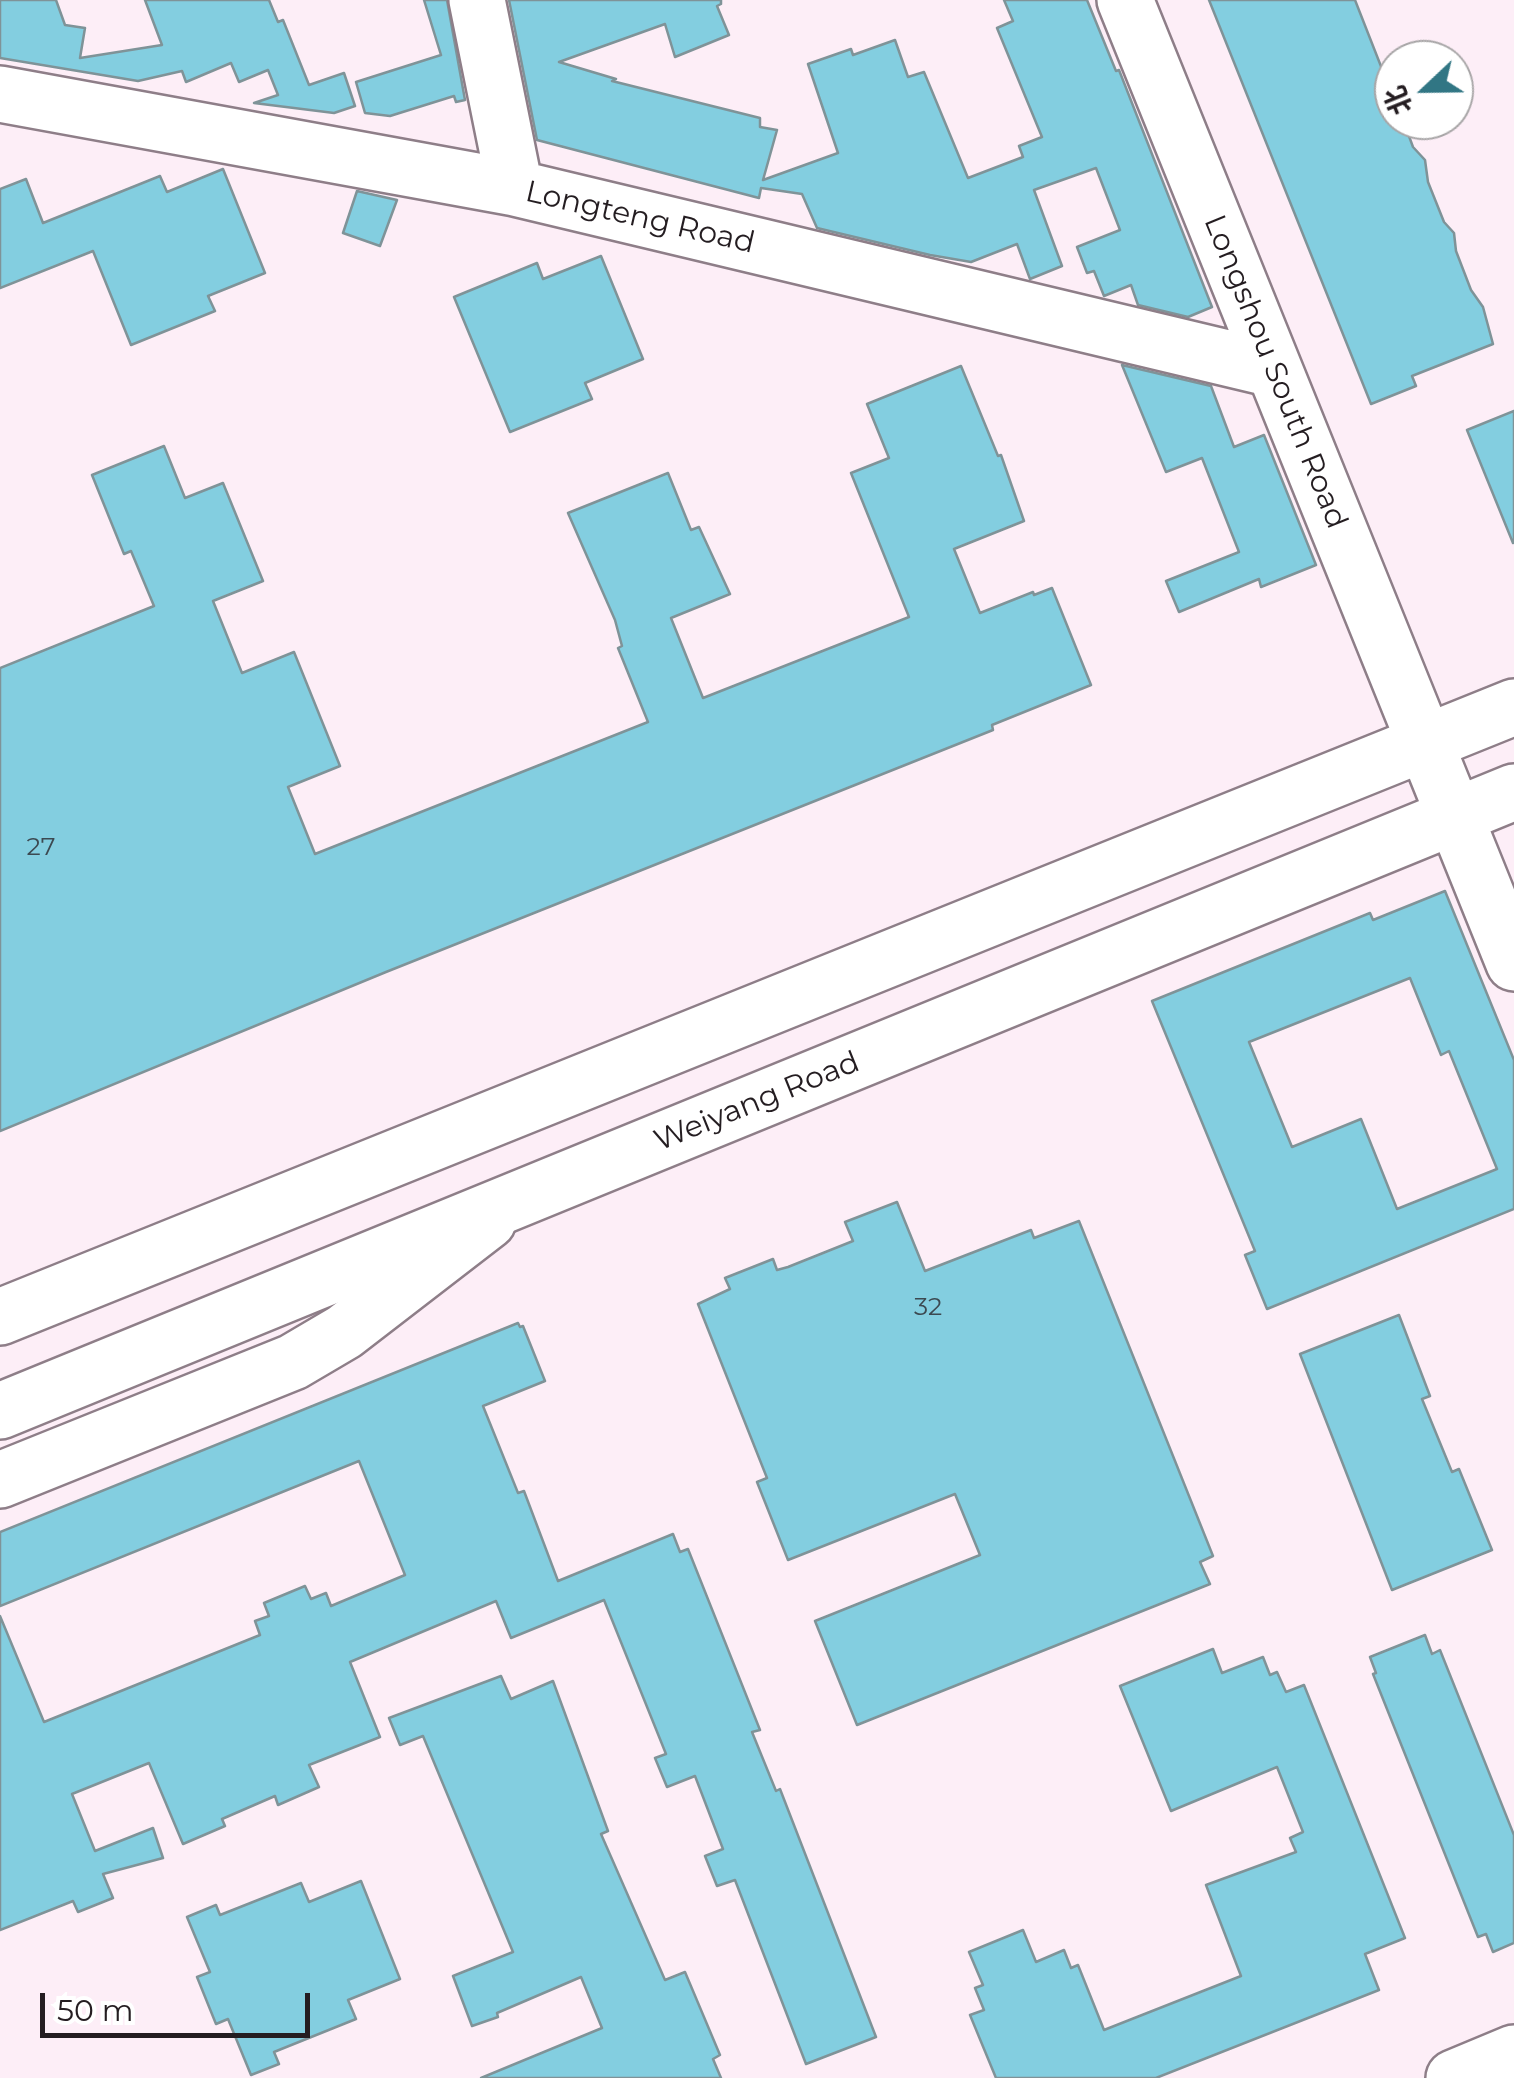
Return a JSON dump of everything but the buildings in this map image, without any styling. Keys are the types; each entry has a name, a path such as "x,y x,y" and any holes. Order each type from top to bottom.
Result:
{"main road":[{"path":"477,0 515,188"},
{"name":"Longshou South Road","path":"1125,0 1514,964"},
{"name":"Longteng Road","path":"0,94 515,188 1274,370"},
{"path":"0,1317 1514,708"},
{"name":"Weiyang Road","path":"0,1411 1514,792"},
{"path":"0,1480 293,1362 344,1332 440,1255 533,1194"},
{"path":"1454,2078 1514,2053"}]}
